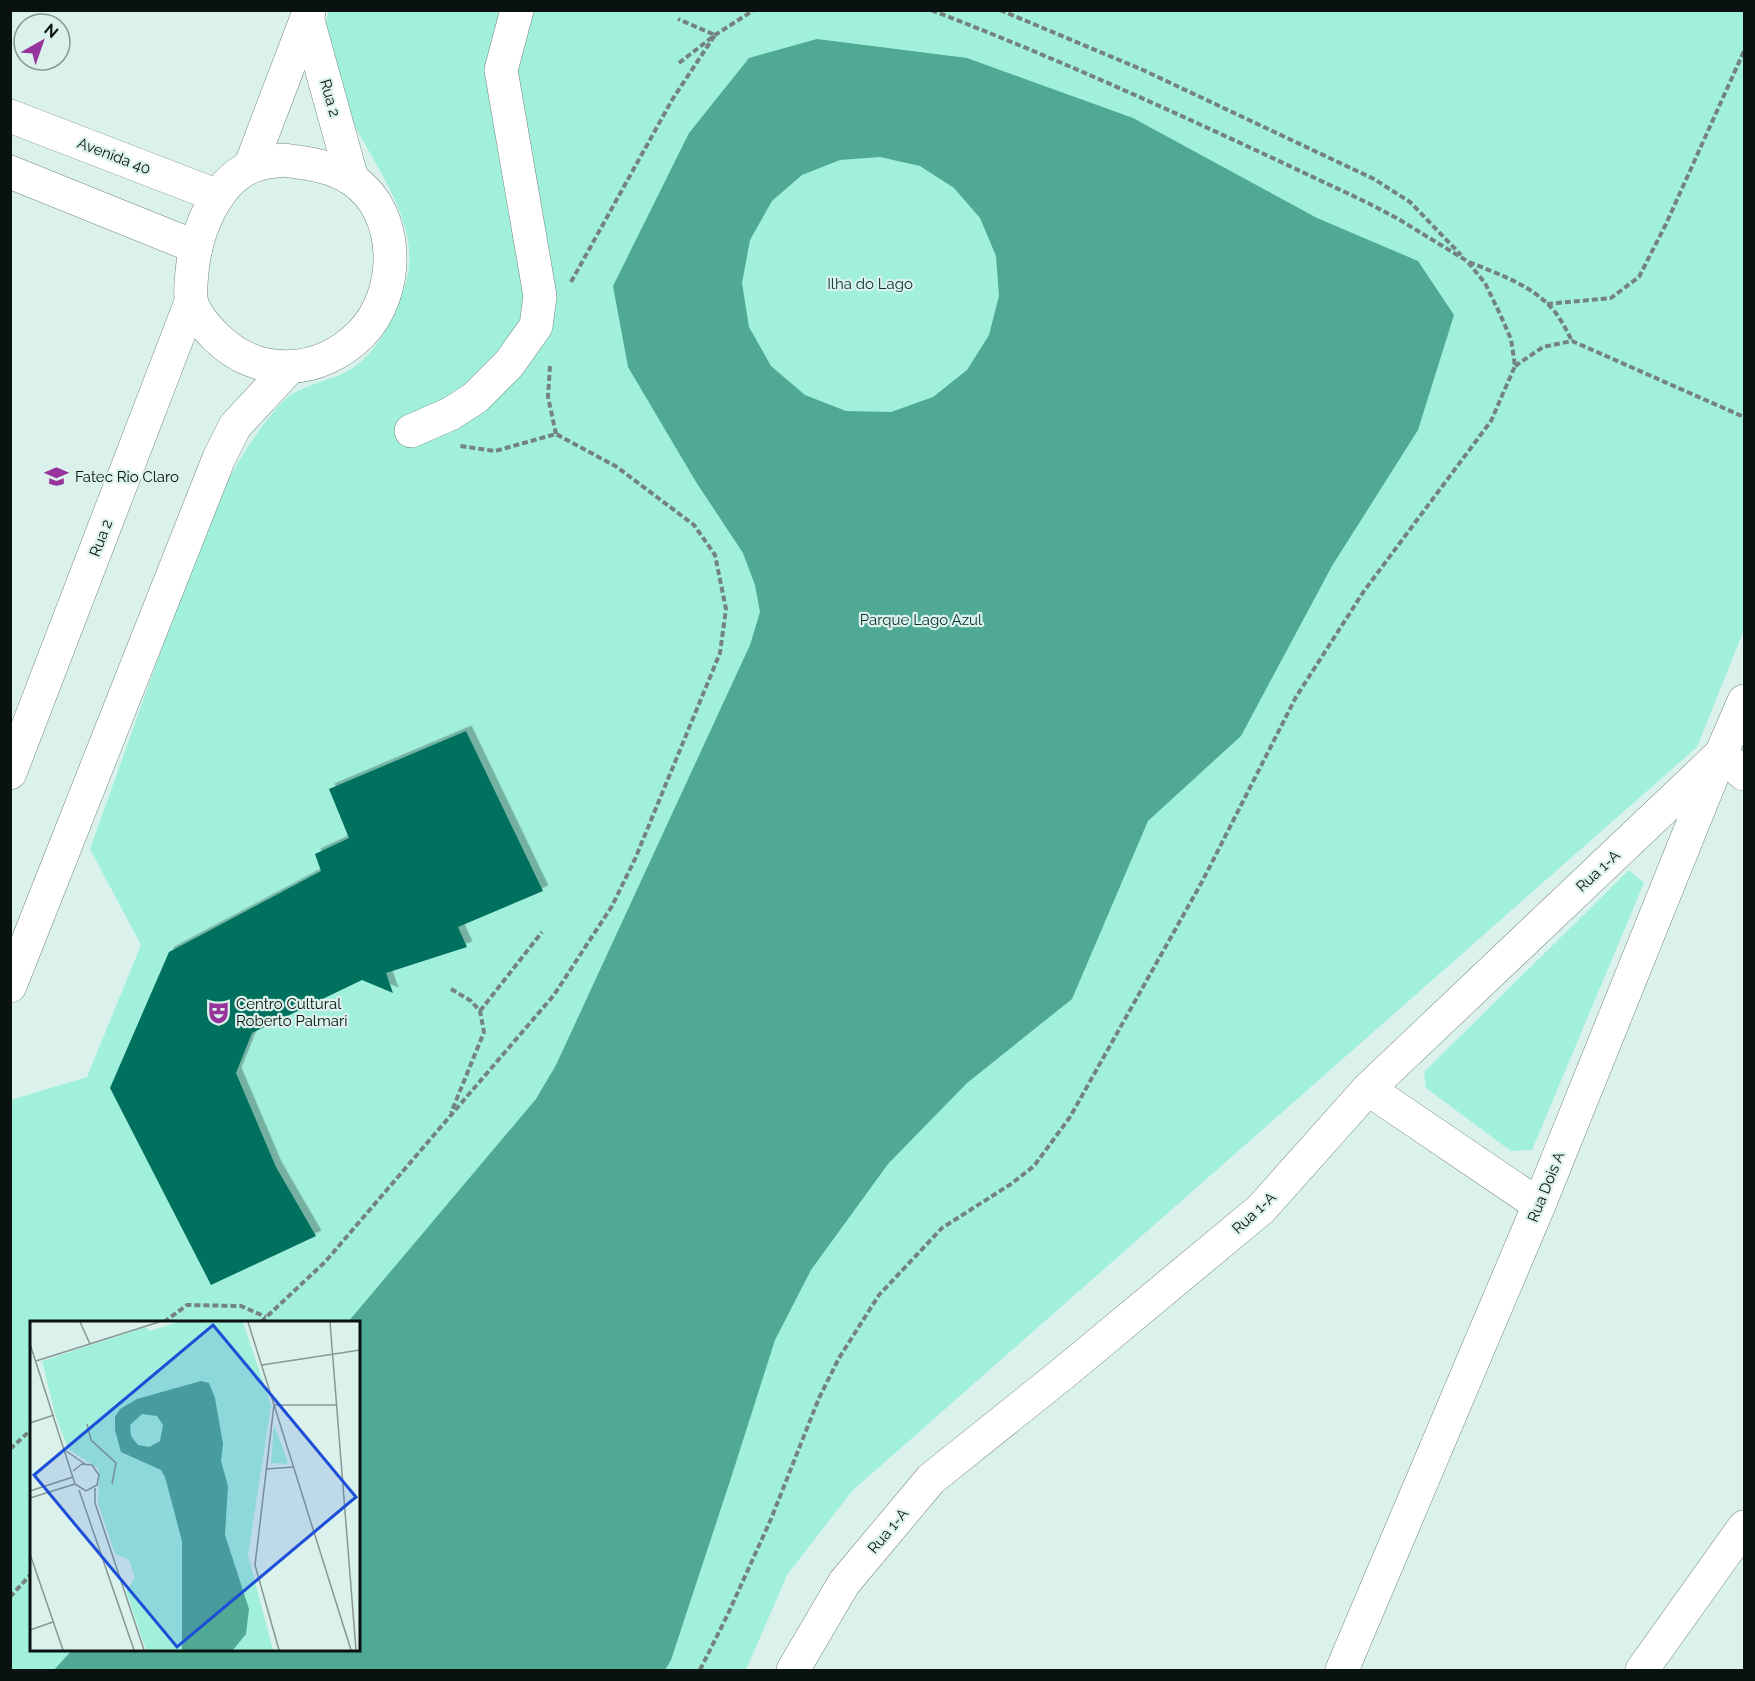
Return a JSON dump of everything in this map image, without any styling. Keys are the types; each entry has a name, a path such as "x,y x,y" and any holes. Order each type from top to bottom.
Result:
{"street":[{"path":"411,431 450,414 475,398 509,364 536,326 540,296 501,70 517,10"},
{"name":"Rua 2","path":"250,167 308,14"},
{"name":"Rua 2","path":"308,14 352,179"},
{"name":"Avenida 40","path":"10,116 218,196"},
{"path":"265,162 303,162 319,165 352,179 368,193 378,208 389,244 388,281 375,315 364,330 351,344 336,354 319,362 290,367 266,366 235,352 221,342 191,302 191,274 196,247 204,221 218,196 237,176 250,167 265,162"},
{"path":"10,172 196,247"},
{"name":"Rua 2","path":"10,773 191,302"},
{"path":"10,986 219,458 235,426 290,367"},
{"name":"Rua Dois A","path":"1342,1671 1539,1205 1733,764 1744,701"},
{"name":"Rua 1-A","path":"793,1671 844,1583 931,1479 1061,1375 1261,1209 1368,1089 1733,764"},
{"path":"1368,1089 1539,1205"},
{"path":"1642,1671 1744,1527"}],"path":[{"path":"679,63 715,35 754,10"},
{"path":"931,10 1134,93 1368,203 1467,261 1531,290 1557,314 1572,341"},
{"path":"700,1671 771,1519 819,1398 839,1358 879,1295 942,1228 1011,1184 1034,1166 1070,1118 1203,880 1296,697 1364,591 1491,422 1515,366 1511,339 1485,283 1410,202 1374,179 1143,70 1000,10"},
{"path":"1016,17 1019,10"},
{"path":"678,19 715,35"},
{"path":"571,283 672,100 715,35"},
{"path":"1547,304 1611,298 1639,277 1666,224 1744,51"},
{"path":"1515,366 1543,347 1572,341 1744,417"},
{"path":"550,357 548,397 556,434"},
{"path":"263,1321 325,1262 554,995 612,906 635,859 720,653 726,609 715,555 694,525 617,467 556,434 495,450 457,446 411,431"},
{"path":"480,1011 543,932"},
{"path":"450,1116 484,1032 480,1011 471,1001 451,989"},
{"path":"167,1321 187,1305 241,1306 266,1317"},
{"path":"10,1449 30,1432"},
{"path":"10,1597 30,1576"}],"green space":[{"name":"Parque Lago Azul","path":"329,11 1744,11 1744,630 1697,747 852,1491 787,1575 746,1670 11,1670 11,1100 87,1077 141,945 90,849 190,568 225,486 247,448 269,417 285,400 292,394 346,372 357,365 376,345 397,308 406,282 409,259 407,235 400,212 343,99 325,41"},
{"path":"1629,870 1644,883 1532,1150 1511,1151 1426,1088 1424,1072"}],"shaded area":[{"path":"817,39 967,58 1133,118 1317,218 1418,261 1454,315 1418,430 1332,566 1241,736 1148,821 1072,999 967,1083 888,1164 811,1270 775,1340 671,1660 665,1670 54,1670 71,1651 360,1651 360,1321 349,1321 536,1099 556,1065 750,645 760,612 755,585 743,553 696,482 628,367 613,286 689,133 749,58","holes":["880,157 920,166 954,188 980,218 996,256 999,296 989,335 967,370 933,397 891,412 846,411 805,395 771,366 749,327 742,283 750,240 772,201 802,175 840,160"]}],"building":[{"name":"Centro Cultural Roberto Palmari","path":"466,731 543,891 458,927 467,947 386,973 393,993 362,980 252,1033 236,1073 276,1167 316,1236 211,1285 110,1088 169,952 321,871 315,854 349,838 329,789"}],"place":[{"name":"Fatec Rio Claro","path":"57,477"},
{"name":"Centro Cultural Roberto Palmari","path":"218,1013"}],"park label":[{"name":"Ilha do Lago","path":"870,284"}]}
